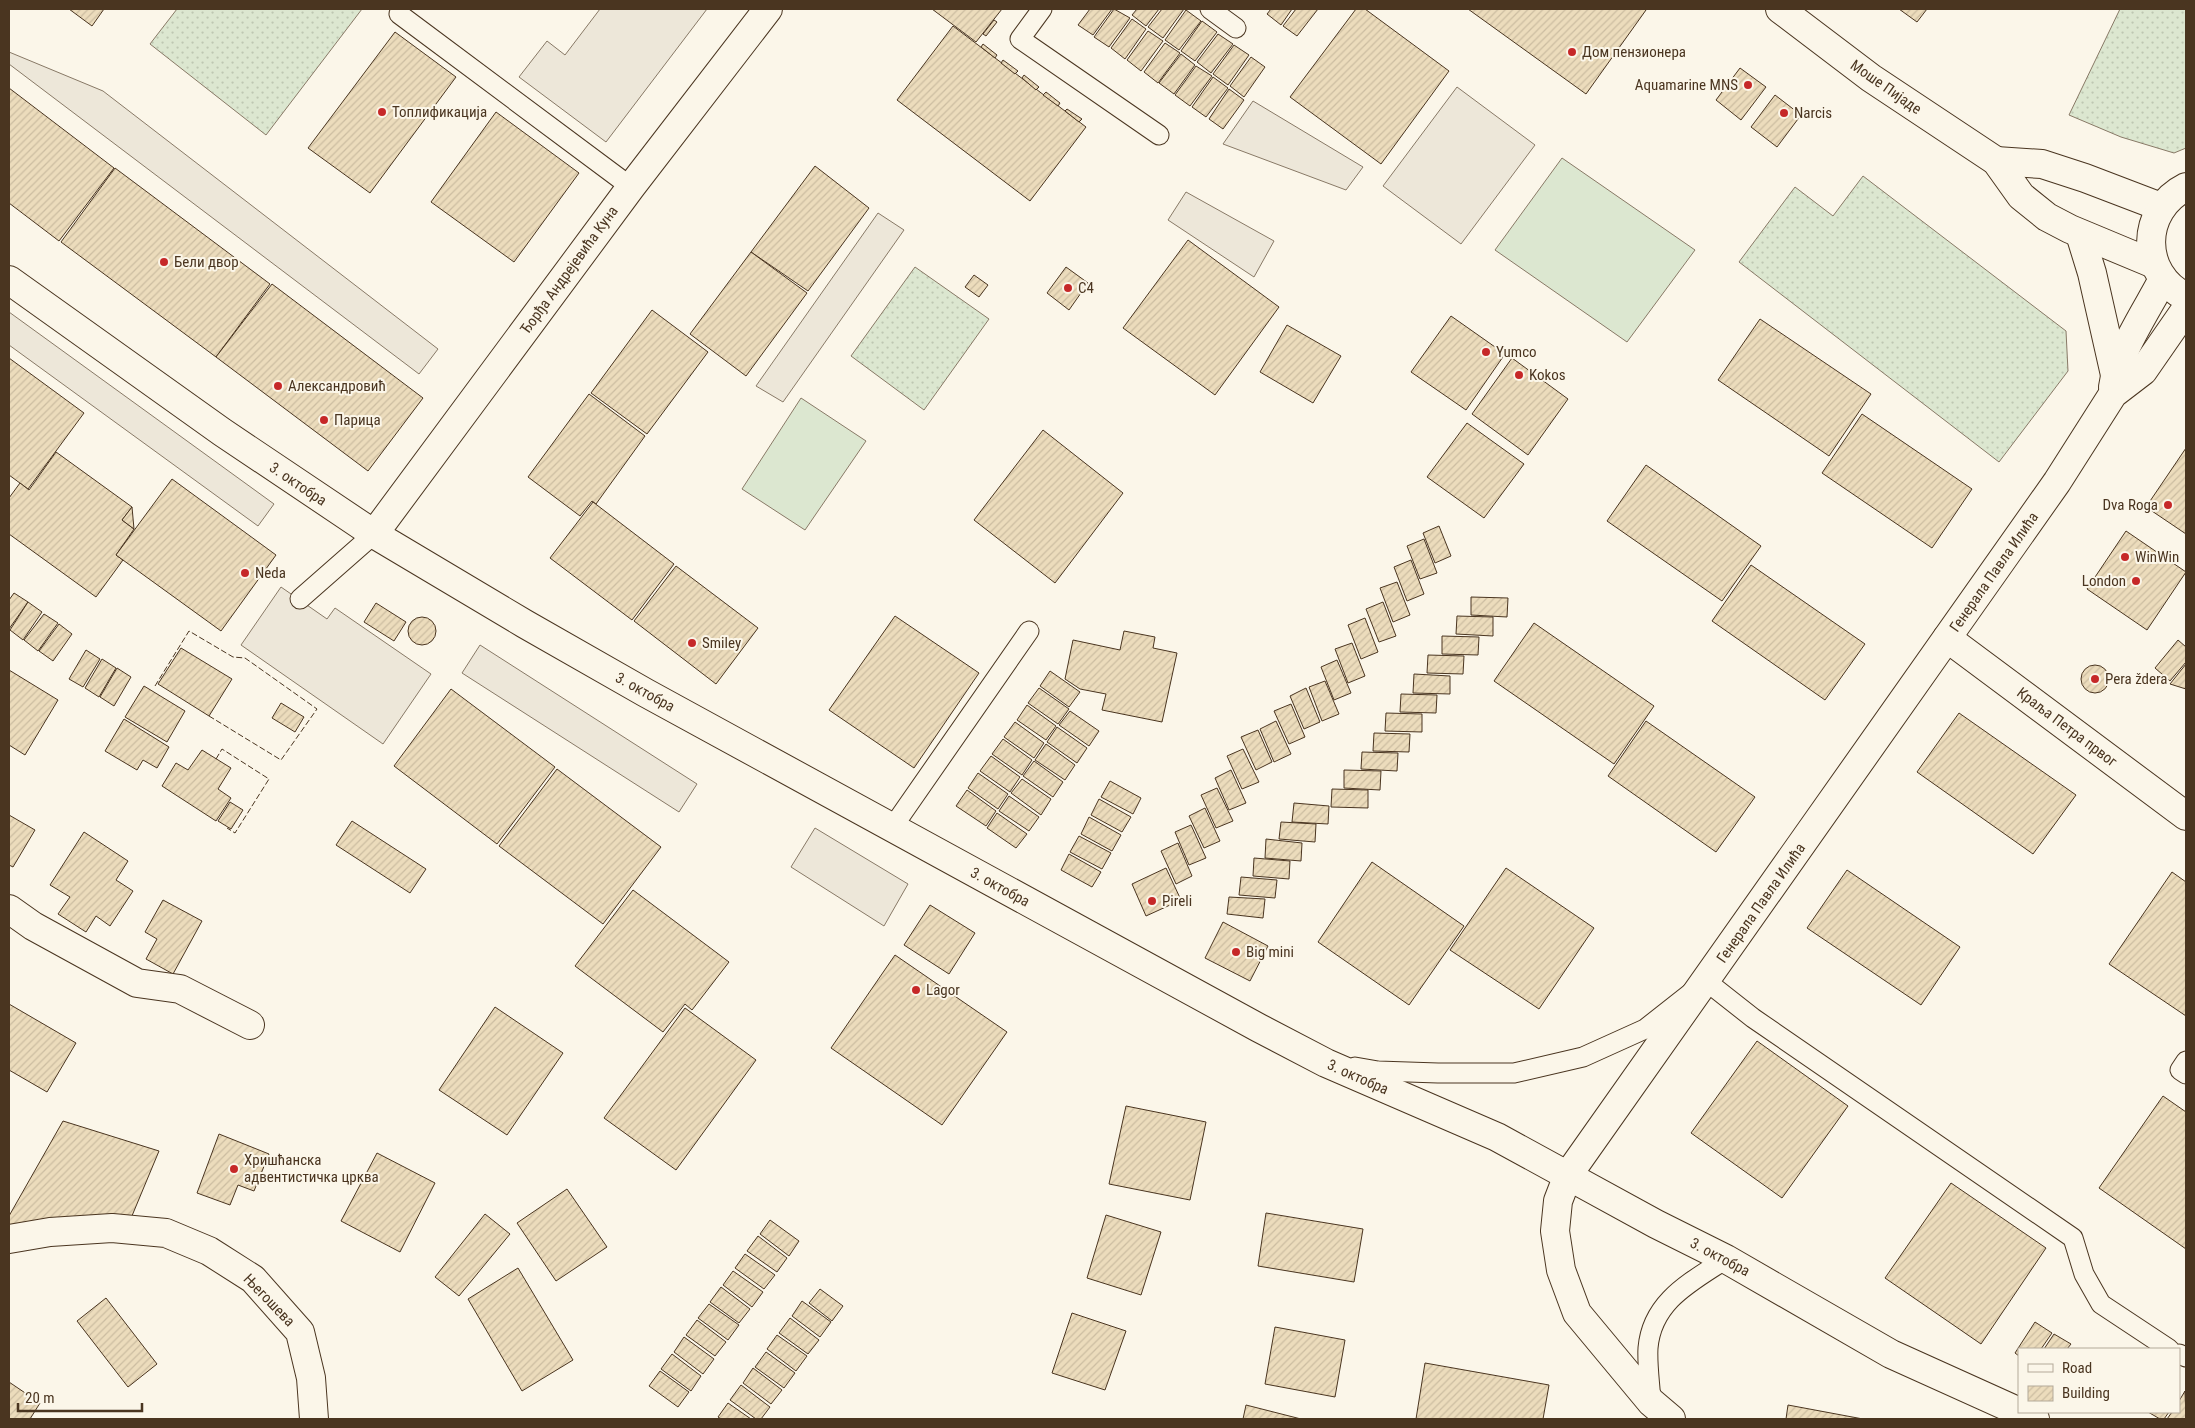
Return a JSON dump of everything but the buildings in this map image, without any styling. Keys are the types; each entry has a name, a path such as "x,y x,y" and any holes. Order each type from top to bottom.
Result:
{"street":[{"name":"Ђорђа Андрејевића Куна","path":"374,534 631,187 768,9"},
{"name":"Моше Пијаде","path":"1780,9 1871,78 1996,161 2021,196 2046,217 2159,271 2176,292 2186,297"},
{"name":"Моше Пијаде","path":"1996,161 2042,164 2086,178 2161,207"},
{"path":"2159,271 2151,244 2153,225 2161,207 2175,193 2186,187"},
{"path":"2080,234 2092,272 2114,384"},
{"name":"Генерала Павла Илића","path":"1671,1419 1651,1402 1577,1313 1560,1270 1555,1230 1558,1201 1568,1175 2057,482 2114,384 2121,358 2159,271"},
{"name":"3. октобра","path":"9,280 222,432 374,534 620,678 1259,1028 1326,1063 1497,1137 1656,1224 1726,1259 1891,1354 2018,1411"},
{"name":"Генерала Павла Илића","path":"2114,384 2142,371 2186,309"},
{"name":"Краља Петра првог","path":"1947,638 2186,816"},
{"path":"9,909 32,926 137,983 180,989 250,1025"},
{"name":"Његошева","path":"9,1239 50,1232 112,1228 166,1234 209,1251 253,1279 300,1332 312,1378 314,1419"},
{"name":"3. октобра","path":"2022,1413 2035,1419"}],"lane":[{"path":"1042,9 1020,40 1159,135"},
{"path":"1210,9 1236,28"},
{"path":"399,14 631,187"},
{"path":"300,599 374,534"},
{"path":"892,828 1029,631"},
{"path":"1326,1063 1378,1071 1514,1073 1583,1057 1645,1029 1706,981 1753,1018 2073,1238 2084,1274 2102,1304 2168,1348"},
{"path":"2186,1061 2180,1070 2186,1074"},
{"path":"1651,1402 1648,1347 1653,1322 1664,1304 1683,1287 1726,1259"}],"green space":[{"path":"177,9 362,9 266,135 150,44"},
{"path":"2120,9 2186,9 2186,148 2174,153 2121,137 2069,115"},
{"path":"1562,158 1695,250 1627,342 1495,250"},
{"path":"1863,176 2066,331 2068,371 1999,462 1739,262 1795,187 1833,216"},
{"path":"915,267 989,319 924,410 851,356"},
{"path":"801,398 866,441 805,530 742,489"}],"shaded area":[{"path":"600,9 707,9 606,142 519,77 547,41 565,55"},
{"path":"9,52 103,91 438,349 419,374 9,64"},
{"path":"1457,87 1535,145 1461,244 1383,186"},
{"path":"1253,101 1363,167 1346,190 1223,144"},
{"path":"1186,192 1274,241 1254,277 1168,220"},
{"path":"878,213 904,230 783,402 756,386"},
{"path":"9,312 274,504 258,526 9,345"},
{"path":"281,587 327,619 335,608 431,674 383,744 241,645"},
{"path":"480,645 697,784 679,812 462,673"},
{"path":"815,828 908,884 884,926 791,867"}],"fence":[{"path":"155,686 189,631 233,657 245,658 317,709 281,760 209,716"},
{"path":"216,759 222,749 269,779 235,833 227,828"}],"place":[{"name":"Дом пензионера","path":"1572,52"},
{"name":"Aquamarine MNS","path":"1748,85"},
{"name":"Топлификација","path":"382,112"},
{"name":"Narcis","path":"1784,113"},
{"name":"Бели двор","path":"164,262"},
{"name":"C4","path":"1068,288"},
{"name":"Yumco","path":"1486,352"},
{"name":"Kokos","path":"1519,375"},
{"name":"Александровић","path":"278,386"},
{"name":"Парица","path":"324,420"},
{"name":"Dva Roga","path":"2168,505"},
{"name":"WinWin","path":"2125,557"},
{"name":"Neda","path":"245,573"},
{"name":"London","path":"2136,581"},
{"name":"Smiley","path":"692,643"},
{"name":"Pera ždera","path":"2095,679"},
{"name":"Pireli","path":"1152,901"},
{"name":"Big mini","path":"1236,952"},
{"name":"Lagor","path":"916,990"},
{"name":"Хришћанска адвентистичка црква","path":"234,1169"}]}
